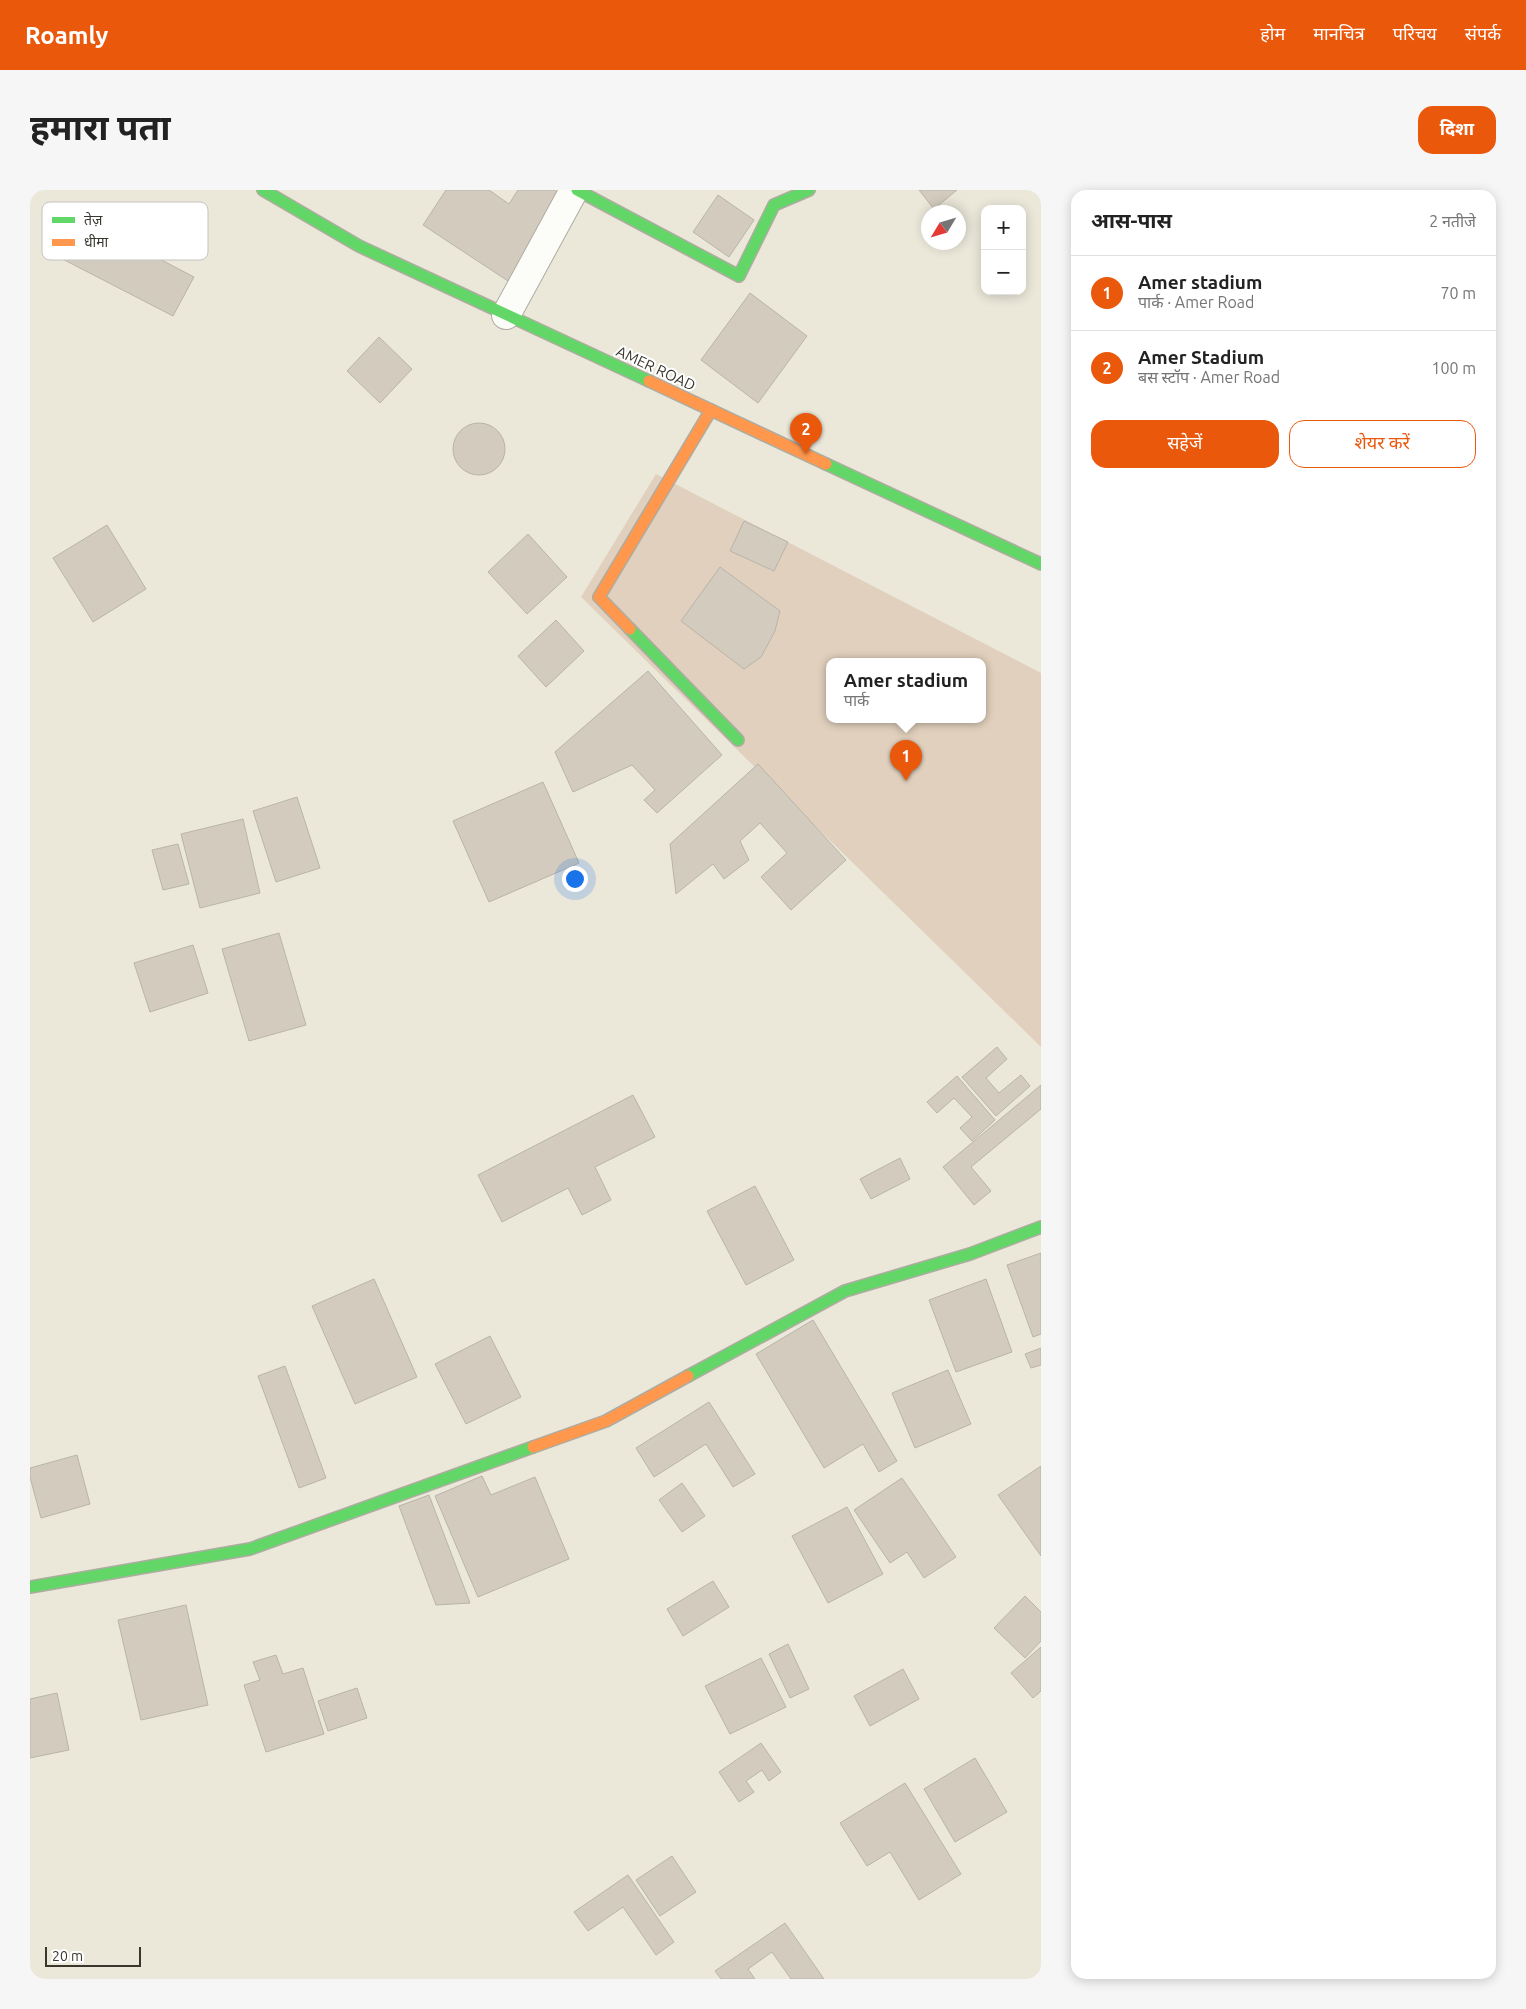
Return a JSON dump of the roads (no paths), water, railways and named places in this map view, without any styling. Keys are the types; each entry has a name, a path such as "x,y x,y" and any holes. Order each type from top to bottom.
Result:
{"street":[{"name":"AMER ROAD","path":"263,190 359,246 1041,564"},
{"path":"506,315 575,190 738,276 774,205 808,190"},
{"path":"711,410 599,597 738,740"},
{"path":"30,1587 250,1549 606,1421 845,1291 970,1254 1041,1227"}],"place":[{"name":"Amer Stadium","path":"806,454"},
{"name":"Amer stadium","path":"906,781"}]}
